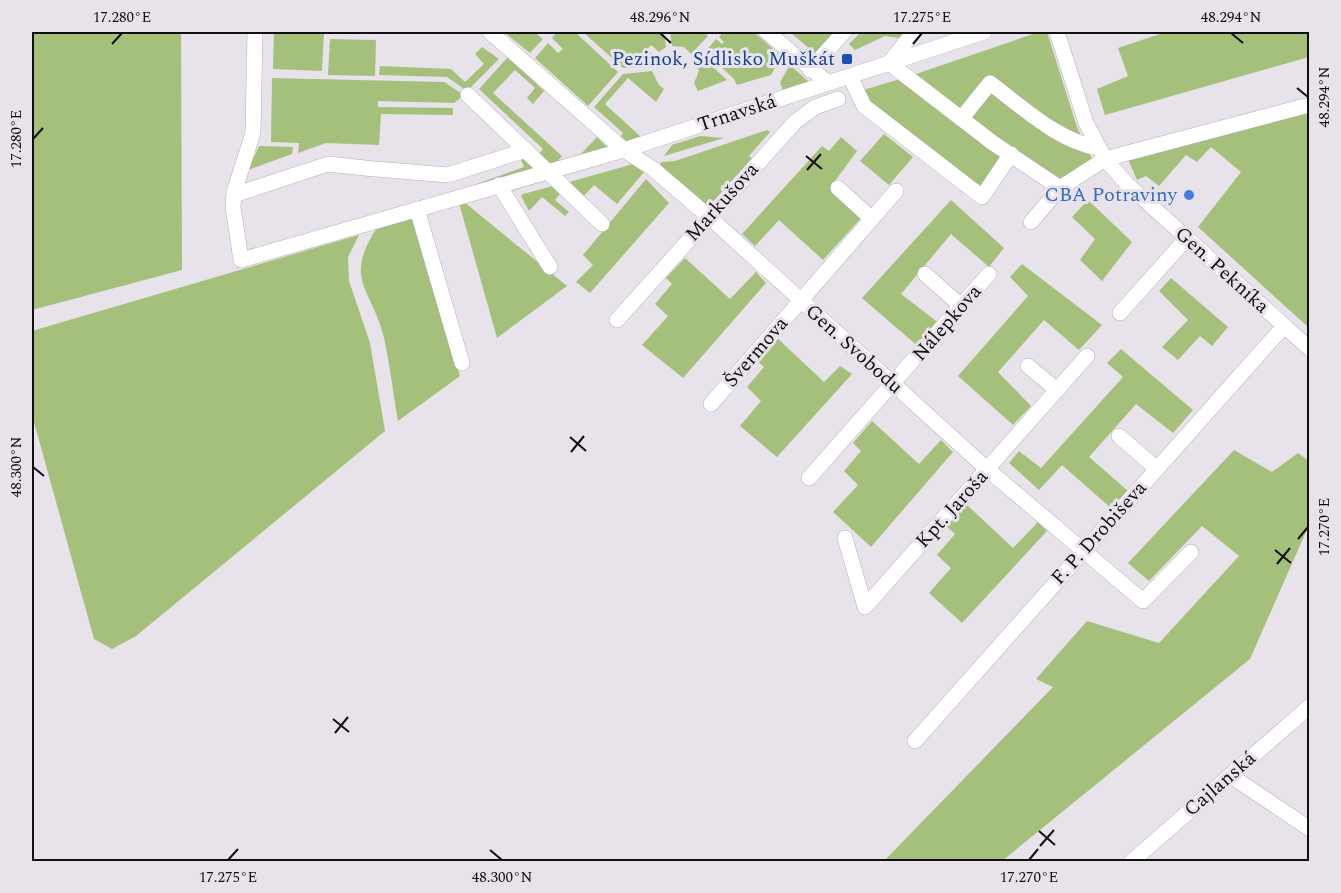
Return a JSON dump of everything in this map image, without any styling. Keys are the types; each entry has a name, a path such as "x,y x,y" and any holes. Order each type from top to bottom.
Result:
{"street":[{"path":"234,195 252,140 255,32"},
{"name":"Gen. Svobodu","path":"490,32 624,150 652,168 708,216 987,469 1143,601 1191,552"},
{"path":"767,32 828,83"},
{"path":"810,70 844,32"},
{"path":"914,32 889,63 961,119 1060,188"},
{"name":"Trnavská","path":"234,195 234,216 241,260 624,150 984,32"},
{"name":"Gen. Pekníka","path":"1057,32 1086,123 1101,154 1127,184 1310,349"},
{"path":"850,76 864,106 982,197 1011,154"},
{"path":"961,119 990,83 1059,134 1101,154"},
{"path":"468,95 602,224"},
{"name":"Markušova","path":"617,320 708,216 795,122 815,107 838,99"},
{"path":"1031,222 1060,188 1101,154 1305,106"},
{"path":"652,168 656,139"},
{"path":"234,195 328,164 448,175 526,150"},
{"path":"499,185 550,267"},
{"path":"838,188 872,219"},
{"name":"Švermova","path":"711,404 896,191"},
{"path":"417,209 462,363"},
{"path":"1120,313 1187,238"},
{"path":"925,274 961,306"},
{"name":"Nálepkova","path":"809,478 989,274"},
{"name":"F. P. Drobiševa","path":"915,741 1284,326"},
{"name":"Kpt. Jaroša","path":"844,538 865,608 1087,356"},
{"path":"1028,366 1057,390"},
{"path":"1119,436 1156,468"},
{"name":"Cajlanská","path":"1131,861 1310,706"},
{"path":"1231,776 1310,830"}],"green space":[{"path":"32,32 181,32 182,270 32,310"},
{"path":"274,32 324,32 322,71 273,69"},
{"path":"504,32 534,32 543,39 530,53"},
{"path":"557,32 575,32 618,72 588,106 535,58 548,43 558,53 563,49 552,38"},
{"path":"583,32 664,32 666,47 659,52 651,45 647,49 654,56 650,66 623,68"},
{"path":"670,32 703,32 708,36 691,54 684,47 672,46"},
{"path":"723,32 754,32 781,56 771,75 737,85 734,79 705,52 716,39 722,44 724,42 719,37"},
{"path":"790,32 840,32 818,56"},
{"path":"861,32 912,32 906,39 885,36 855,50 849,44"},
{"path":"1039,32 1047,32 1077,127 1093,161 1059,184 910,76"},
{"path":"1166,32 1309,32 1309,57 1105,115 1097,89 1128,76 1118,48"},
{"path":"330,39 376,40 375,76 328,75"},
{"path":"482,47 499,59 467,91 447,77 379,75 380,66 451,69 465,82 484,64 475,54"},
{"path":"701,56 727,80 698,91 694,83 699,71 696,60"},
{"path":"508,57 544,91 533,104 527,98 535,88 515,70 493,93 562,156 558,161 581,154 597,137 608,148 551,167 538,155 543,149 479,89"},
{"path":"790,65 809,82 783,91 780,82"},
{"path":"652,71 659,85 664,89 656,102 628,78 605,104 641,137 627,142 621,136 623,133 594,107 623,74"},
{"path":"272,78 444,82 464,95 454,103 378,101 378,107 453,108 453,115 381,114 379,145 326,143 298,153 299,143 271,142"},
{"path":"900,79 1005,155 981,193 867,105 860,91"},
{"path":"1309,111 1307,326 1198,227 1241,172 1211,147 1197,162 1186,155 1159,186 1146,176 1137,180 1128,159"},
{"path":"767,130 770,132 749,156 754,160 708,211 659,169 661,162 675,161"},
{"path":"884,134 913,157 889,185 860,161"},
{"path":"700,136 724,138 664,156 672,145"},
{"path":"841,137 857,151 830,188 862,217 823,260 779,220 755,246 742,234 822,146 829,151"},
{"path":"259,146 293,147 292,154 248,170"},
{"path":"519,155 542,170 446,195 524,167"},
{"path":"633,164 644,172 617,204 594,185 581,199 566,183"},
{"path":"646,179 669,203 590,293 576,282 593,265 583,255"},
{"path":"553,186 561,193 555,200 569,212 565,216 542,197 529,211 521,196"},
{"path":"951,200 1004,248 989,267 951,234 901,294 940,324 920,348 862,298"},
{"path":"1088,200 1132,242 1102,281 1080,260 1095,239 1072,217"},
{"path":"464,202 567,286 497,338 459,203"},
{"path":"412,218 460,376 398,421 384,338 363,284 361,272 367,245 378,226"},
{"path":"359,235 348,257 349,281 370,343 385,431 136,636 112,649 94,639 32,415 32,331"},
{"path":"685,258 730,299 756,272 766,283 683,378 642,345 668,316 655,304 672,284 666,278"},
{"path":"1022,264 1102,325 1079,350 1044,320 998,372 1031,406 1013,425 958,376 1028,296 1010,277"},
{"path":"1171,278 1228,327 1212,346 1200,336 1178,360 1162,347 1188,320 1159,291"},
{"path":"777,338 824,382 840,366 852,374 777,457 740,426 761,401 747,387 764,367 757,361"},
{"path":"1121,349 1193,410 1173,433 1136,404 1089,457 1128,491 1112,509 1062,465 1039,490 1009,463 1019,451 1041,468 1123,377 1107,363"},
{"path":"872,421 919,464 941,440 953,452 871,547 833,512 858,485 844,471 861,451 853,443"},
{"path":"1234,450 1272,472 1298,453 1309,461 1309,525 1250,659 1002,861 884,861 1053,687 1036,679 1087,621 1159,643 1239,556 1202,526 1149,581 1128,563"},
{"path":"966,504 1013,548 1038,522 1047,531 962,623 929,593 951,568 937,555 955,534 946,526"}],"place":[{"name":"Pezinok, Sídlisko Muškát","path":"847,59"},
{"name":"CBA Potraviny","path":"1189,195"}]}
